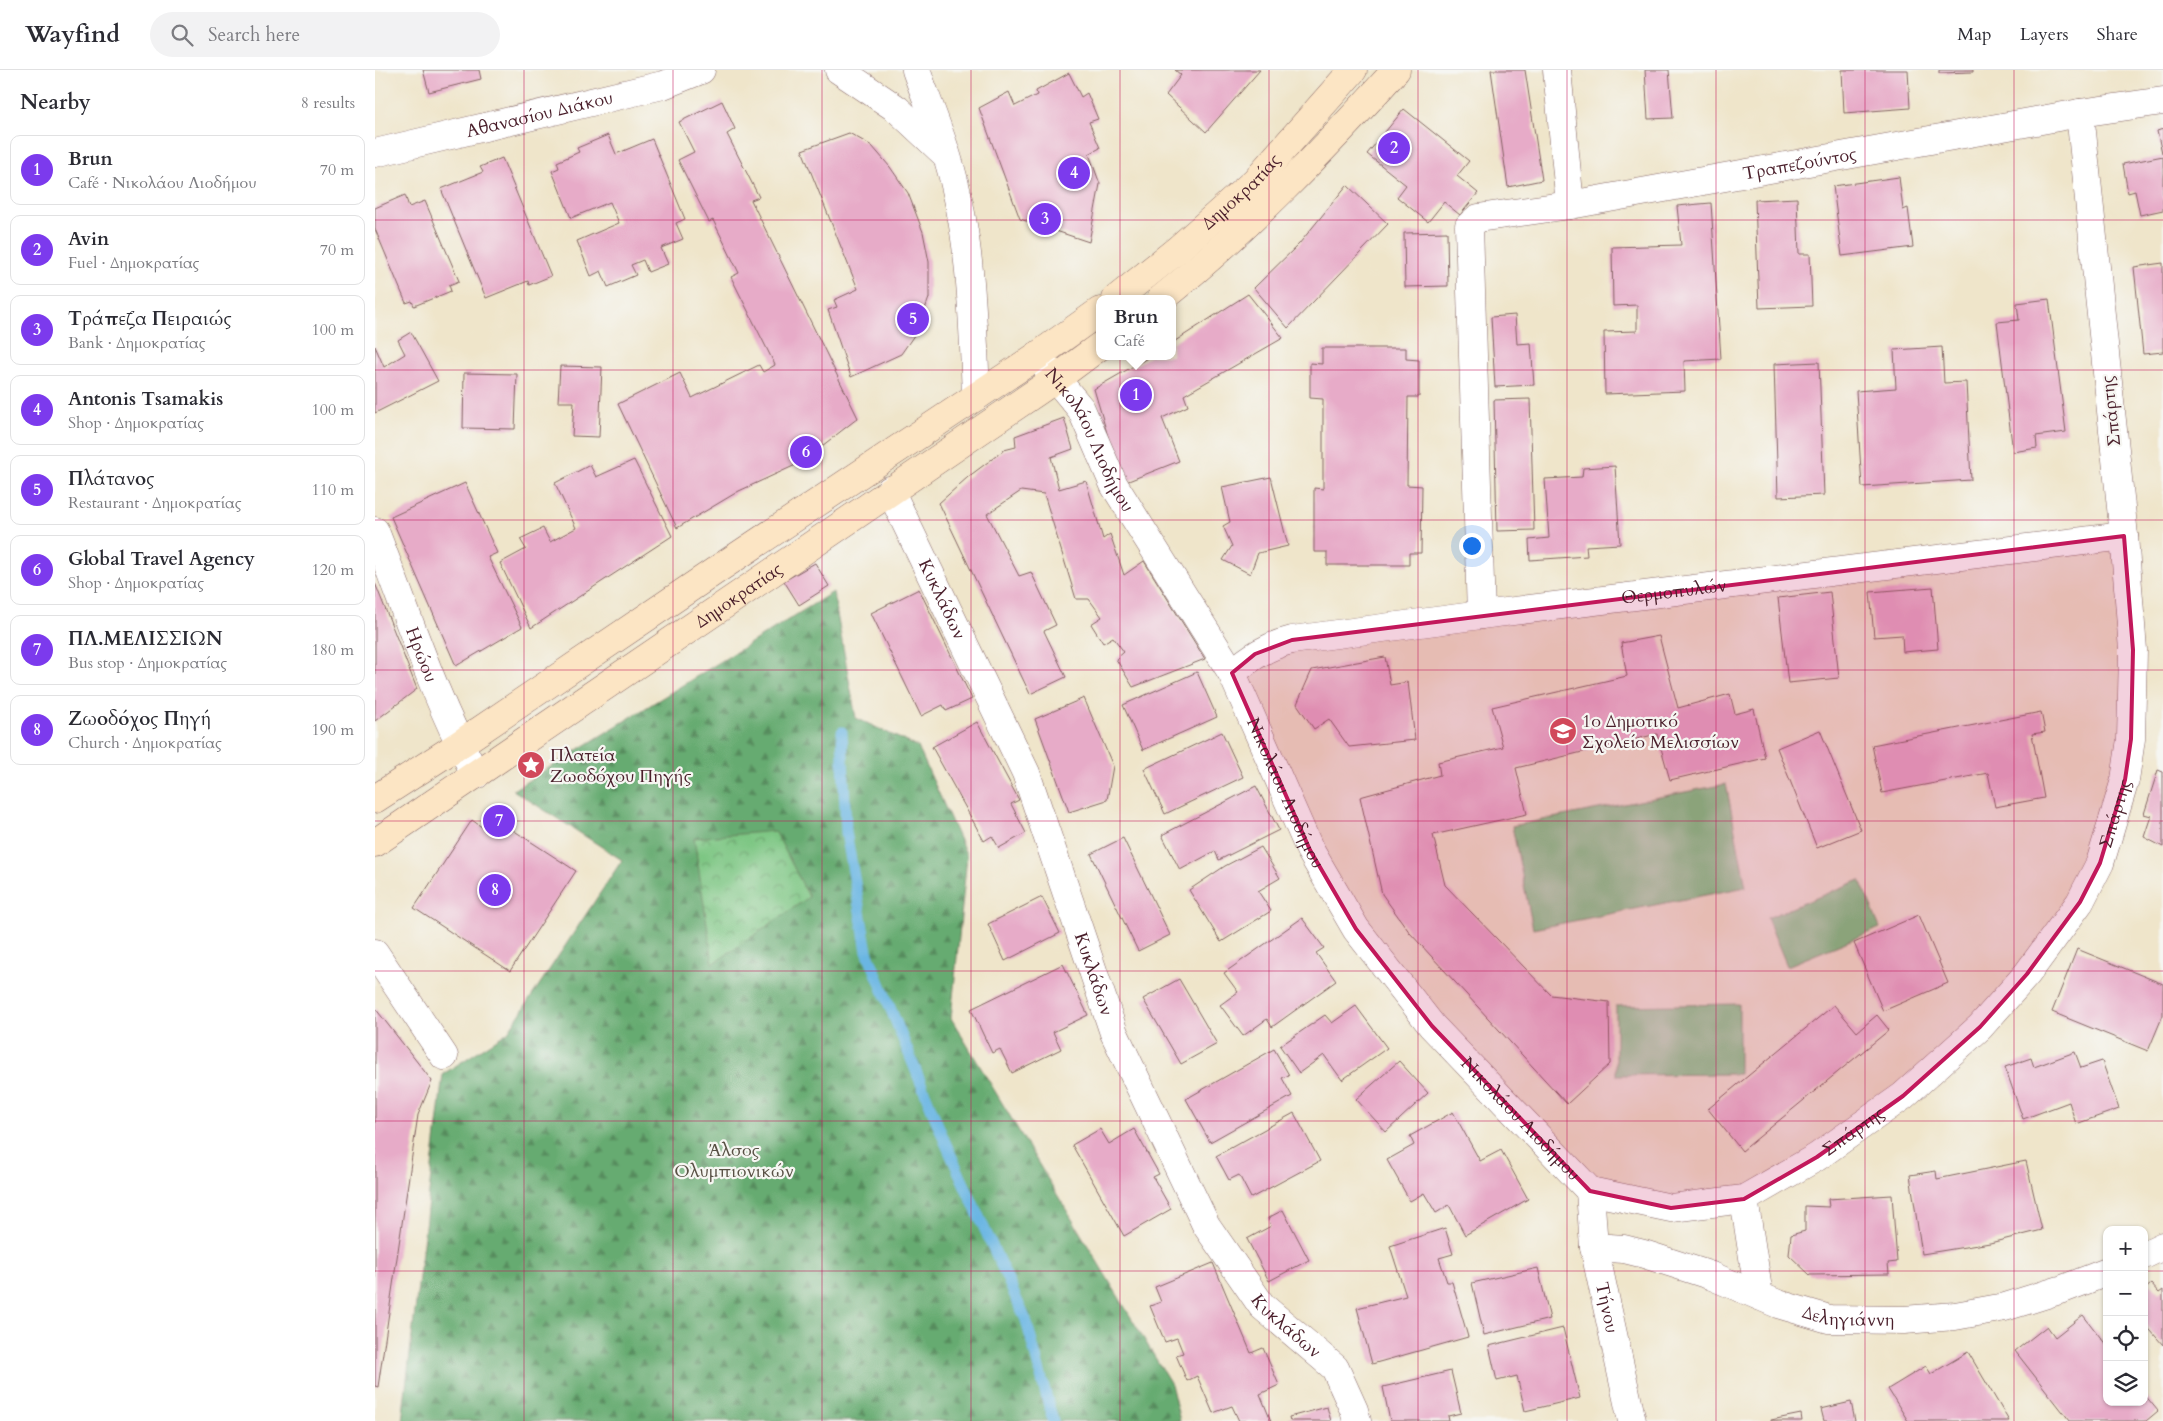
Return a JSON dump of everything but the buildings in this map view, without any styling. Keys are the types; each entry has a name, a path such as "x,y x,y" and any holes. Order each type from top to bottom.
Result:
{"main road":[{"name":"Δημοκρατίας","path":"1166,295 1235,236 1280,194 1397,70"},
{"name":"Δημοκρατίας","path":"1121,295 1177,250 1255,181 1346,73"},
{"name":"Δημοκρατίας","path":"375,799 460,744 1037,356 1096,314"},
{"name":"Δημοκρατίας","path":"375,842 1057,378 1096,349"}],"street":[{"name":"Αθανασίου Διάκου","path":"375,152 663,85 701,70"},
{"path":"839,70 897,109 948,157"},
{"path":"916,70 948,157 964,231 973,301 977,396"},
{"path":"1557,70 1570,205"},
{"name":"Τραπεζούντος","path":"1481,615 1469,226 1478,218 1570,205 2080,113 2163,101"},
{"name":"Σπάρτης","path":"1590,1191 1671,1208 1744,1199 1817,1157 1903,1096 1980,1027 2027,974 2080,902 2100,863 2125,780 2131,739 2133,650 2124,536 2080,113"},
{"name":"Νικολάου Λιοδήμου","path":"1037,356 1081,409 1113,485 1232,673 1310,850 1356,929 1432,1026 1590,1191"},
{"name":"Κυκλάδων","path":"890,490 1026,773 1114,1033 1206,1225 1262,1306 1335,1368 1357,1421"},
{"name":"Ηρώου","path":"375,531 438,694 476,775"},
{"name":"Θερμοπυλών","path":"1232,673 1255,654 1276,644 1481,615 2124,536"},
{"path":"375,953 444,1056"},
{"name":"Τήνου","path":"1590,1191 1594,1247 1632,1421"},
{"path":"1744,1199 1759,1296"},
{"path":"2148,1253 2163,1246"},
{"name":"Δεληγιάννη","path":"1594,1247 1624,1249 1644,1254 1712,1276 1759,1296 1829,1319 1904,1320 1955,1316 2005,1308 2103,1274"}],"highlighted area":[{"path":"2124,536 2133,650 2131,739 2125,780 2100,863 2080,902 2027,974 1980,1027 1903,1096 1817,1157 1744,1199 1671,1208 1590,1191 1432,1026 1356,929 1310,850 1232,673 1255,654 1292,640"}],"green space":[{"name":"Άλσος Ολυμπιονικών","path":"833,592 856,718 918,747 967,856 951,1018 1171,1384 1180,1421 402,1421 443,1074 508,1032 622,860 513,790"},
{"path":"1726,784 1746,887 1533,929 1512,826"},
{"path":"775,831 809,897 713,964 694,838"},
{"path":"1860,880 1880,928 1787,966 1767,918"},
{"path":"1739,1004 1739,1074 1616,1075 1616,1006"}],"waterway":[{"path":"842,732 846,832 867,951 945,1142 1026,1320 1053,1421"}],"place":[{"name":"Avin","path":"1394,148"},
{"name":"Antonis Tsamakis","path":"1074,173"},
{"name":"Τράπεζα Πειραιώς","path":"1045,219"},
{"name":"Πλάτανος","path":"913,319"},
{"name":"Brun","path":"1136,395"},
{"name":"Global Travel Agency","path":"806,452"},
{"name":"1ο Δημοτικό Σχολείο Μελισσίων","path":"1563,731"},
{"name":"Πλατεία Ζωοδόχου Πηγής","path":"531,765"},
{"name":"ΠΛ.ΜΕΛΙΣΣΙΩΝ","path":"499,821"},
{"name":"Ζωοδόχος Πηγή","path":"495,890"}]}
